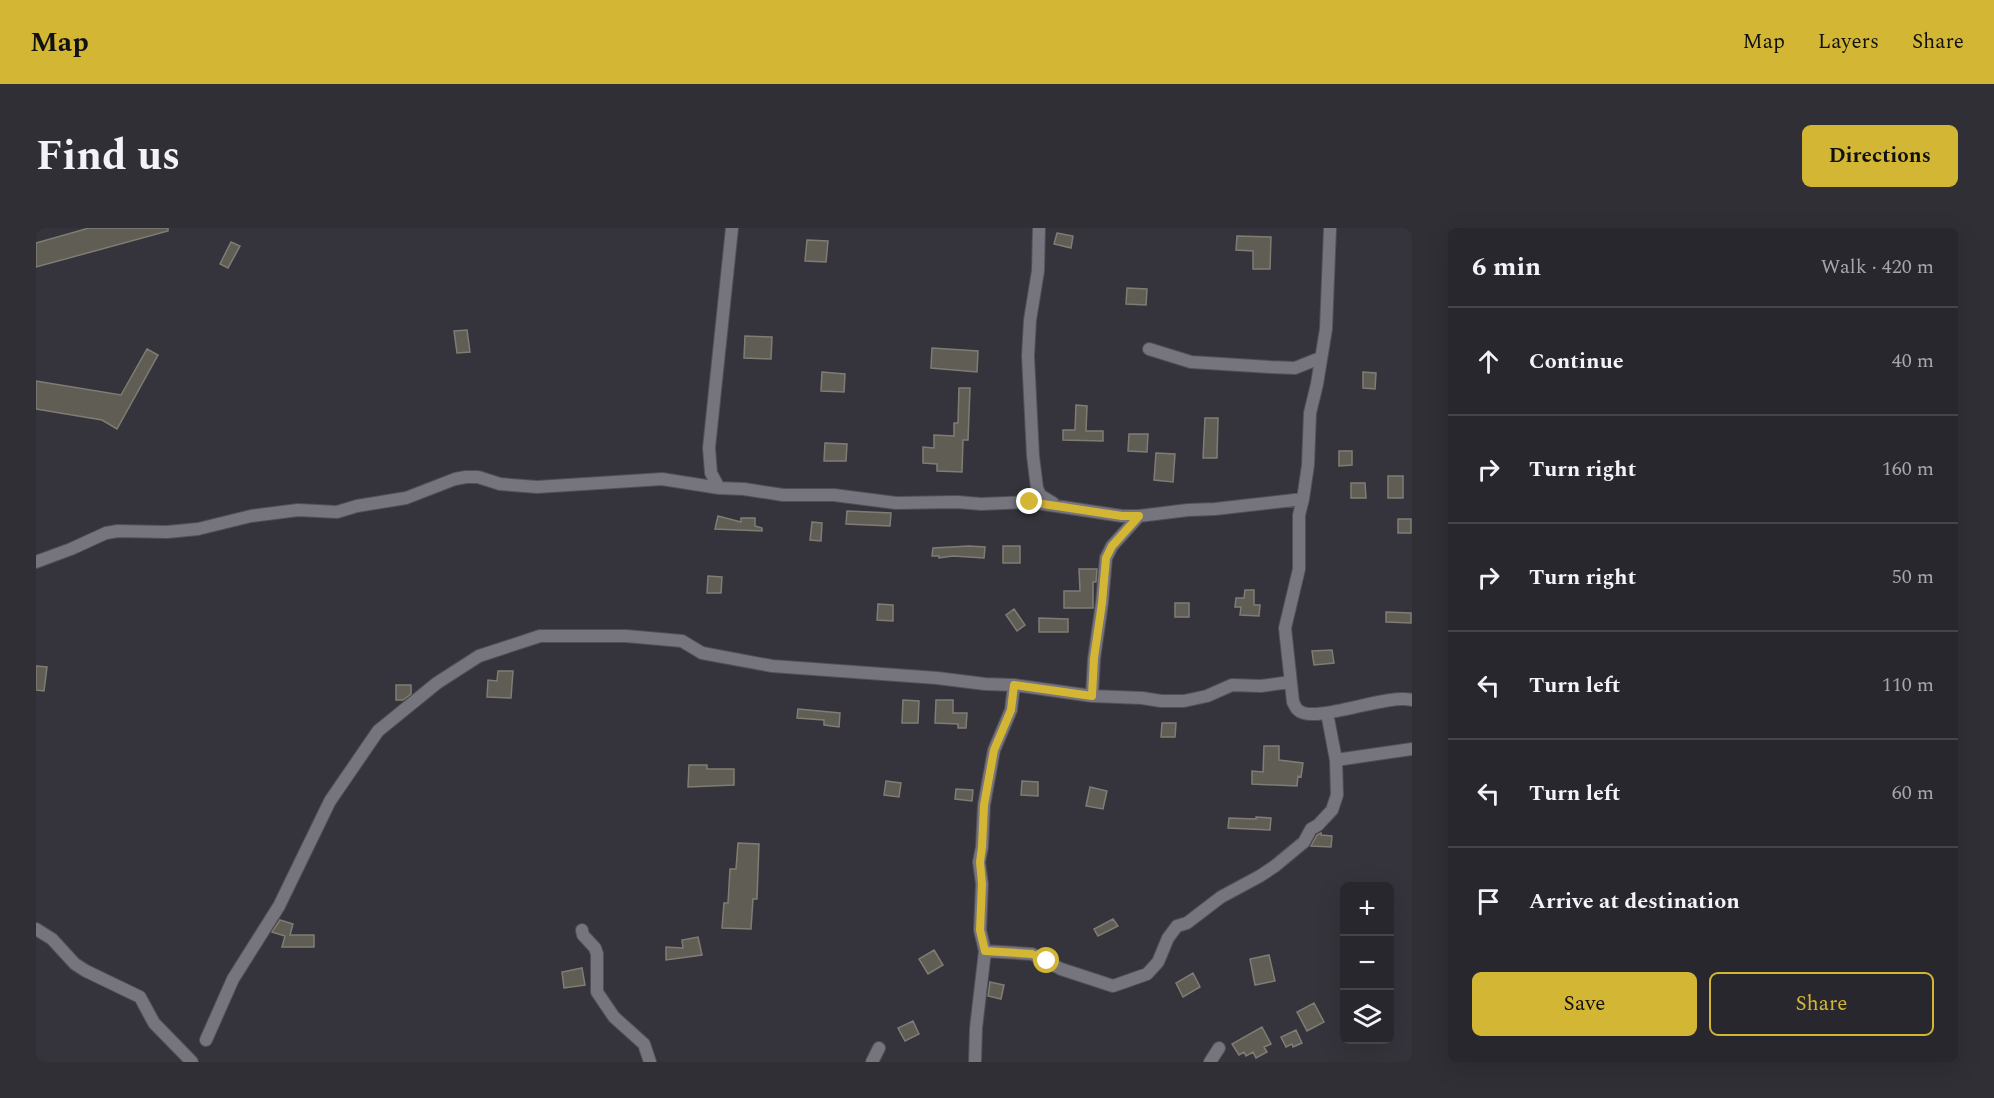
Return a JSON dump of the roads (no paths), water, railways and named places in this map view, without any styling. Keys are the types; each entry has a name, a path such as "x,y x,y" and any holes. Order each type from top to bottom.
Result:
{"street":[{"path":"718,488 711,473 709,448 732,228"},
{"path":"1039,228 1038,271 1030,320 1028,356 1033,456 1036,488 1040,495 1054,504"},
{"path":"1330,228 1326,329 1310,413 1308,465 1299,515 1299,569 1286,628 1293,702 1298,711 1304,714 1327,713 1397,698 1412,700"},
{"path":"1149,349 1191,362 1270,367 1295,368 1320,358"},
{"path":"36,562 106,533 198,529 251,516 298,510 337,512 406,498 466,477 478,477 500,484 537,487 662,479 783,495 834,495 896,503 1030,502 1122,516 1303,499"},
{"path":"1092,696 1094,658 1106,558 1112,546 1139,516"},
{"path":"206,1040 233,980 279,906 330,801 378,731 437,683 479,656 540,636 626,636 682,641 702,654 772,666 1014,685 1092,696 1184,701 1207,696 1232,685 1261,686 1290,682"},
{"path":"975,1062 976,1028 985,951 980,930 982,884 980,862 984,805 994,750 1011,710 1014,685"},
{"path":"985,951 1032,954 1061,969 1113,986 1147,974 1158,962 1168,938 1178,926 1187,923 1221,897 1260,876 1304,842 1311,830 1332,810 1337,795 1336,760 1327,713"},
{"path":"1336,760 1412,749"},
{"path":"36,929 52,939 75,964 140,997 154,1023 192,1062"},
{"path":"582,930 583,935 595,948 597,954 597,992 614,1017 644,1044 650,1062"},
{"path":"872,1062 879,1048"},
{"path":"1210,1062 1219,1048"}]}
